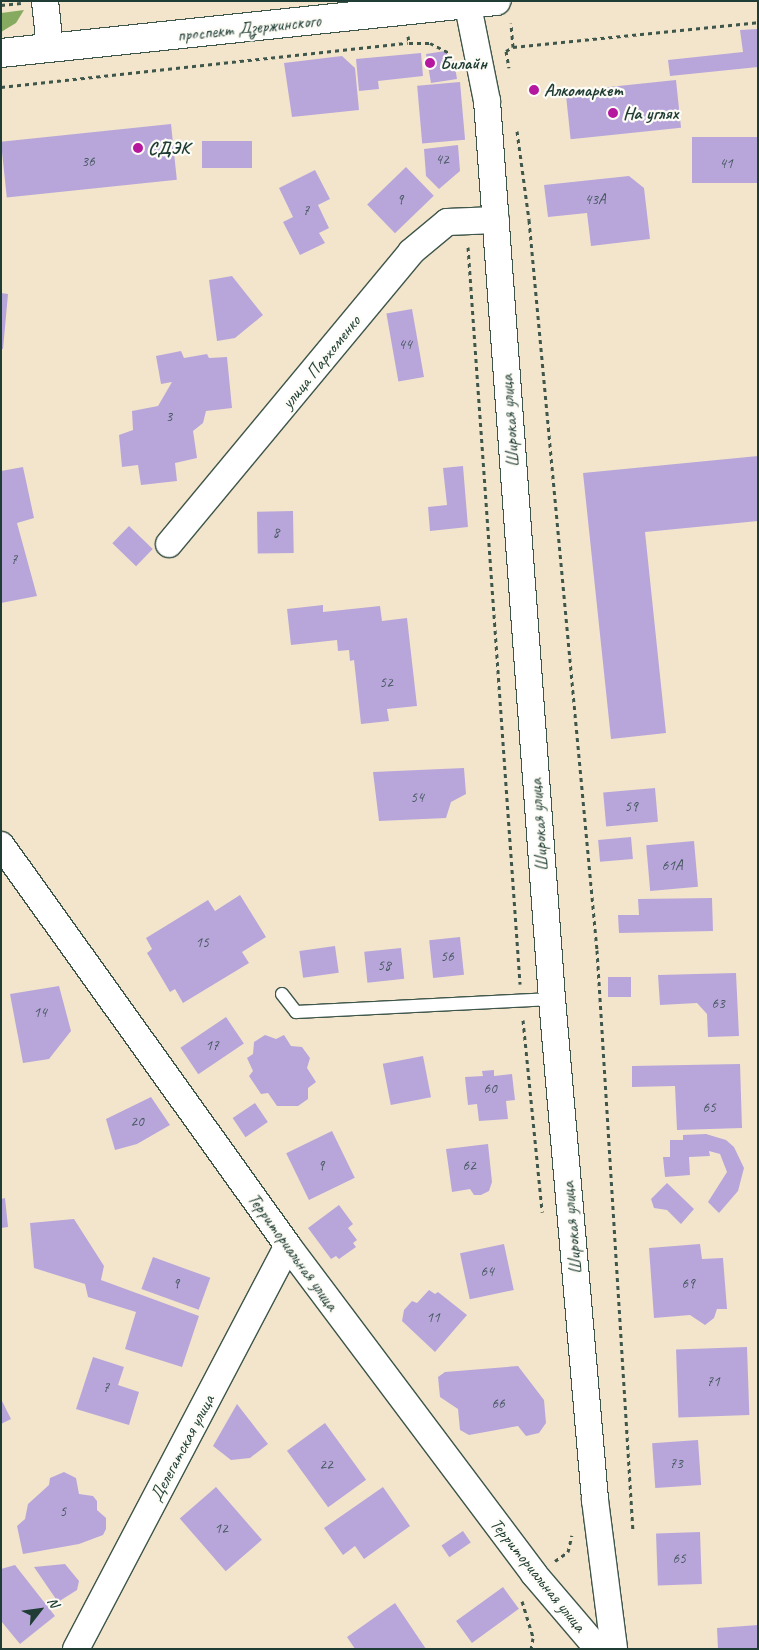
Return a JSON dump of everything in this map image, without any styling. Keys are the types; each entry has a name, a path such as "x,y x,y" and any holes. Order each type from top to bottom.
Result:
{"main road":[{"name":"проспект Дзержинского","path":"1,53 496,1"}],"street":[{"path":"38,2 50,48"},
{"name":"Широкая улица","path":"467,3 487,101 552,998 595,1500 614,1649"},
{"name":"улица Пархоменко","path":"169,544 411,252 447,222 496,220"},
{"name":"Территориальная улица","path":"1,845 288,1246 534,1574 598,1649"},
{"name":"Делегатская улица","path":"76,1649 288,1246"}],"lane":[{"path":"282,994 296,1012 552,998"}],"path":[{"path":"1,5 7,3 38,2"},
{"path":"498,52 506,51 513,47 758,22"},
{"path":"512,23 513,47"},
{"path":"407,33 408,43"},
{"path":"1,86 408,43 430,43 454,56"},
{"path":"506,51 509,70"},
{"path":"516,126 530,230 597,950 633,1532"},
{"path":"520,1594 533,1638 531,1649"}],"green space":[{"path":"24,10 16,23 1,32 1,13"}],"building":[{"path":"758,29 758,67 670,76 668,60 743,52 740,30"},
{"path":"445,51 454,61 457,79 431,83 426,54"},
{"path":"421,53 423,76 378,81 379,89 359,91 356,59"},
{"path":"342,56 355,68 359,110 292,117 284,63"},
{"path":"676,80 681,128 571,139 566,92"},
{"path":"460,82 465,140 422,144 417,86"},
{"path":"171,124 177,180 7,198 1,142"},
{"path":"692,137 758,137 758,183 692,183"},
{"path":"202,141 252,141 252,168 202,168"},
{"path":"458,145 460,171 439,189 426,176 424,149"},
{"path":"406,167 434,196 395,233 367,205"},
{"path":"315,170 330,199 318,205 329,228 319,233 325,243 300,255 283,222 293,217 279,188"},
{"path":"629,176 644,188 650,239 591,246 587,213 548,217 544,185"},
{"path":"232,276 263,315 235,338 217,341 209,280"},
{"path":"1,293 8,294 3,349 1,349"},
{"path":"412,309 424,377 398,381 386,314"},
{"path":"181,351 184,358 207,354 209,358 227,357 232,408 206,411 203,423 193,431 197,458 175,463 177,481 141,485 138,465 122,467 119,435 133,430 132,411 158,406 172,382 161,384 156,356"},
{"path":"758,456 758,521 645,532 666,733 611,739 583,473"},
{"path":"463,466 468,527 430,531 428,507 447,505 443,468"},
{"path":"23,467 34,518 17,523 37,596 1,603 1,471"},
{"path":"293,511 294,553 258,554 257,512"},
{"path":"129,526 153,549 136,566 112,543"},
{"path":"323,605 323,612 380,606 382,621 407,618 417,706 387,709 389,721 361,724 354,660 350,661 349,650 338,651 337,640 291,645 287,609"},
{"path":"464,768 466,794 451,802 446,818 379,821 373,772"},
{"path":"655,788 658,822 606,826 603,793"},
{"path":"631,837 633,859 600,862 598,840"},
{"path":"694,841 698,887 650,891 646,845"},
{"path":"240,895 266,937 242,952 249,963 183,1003 175,989 170,992 147,953 152,949 146,938 208,900 215,911"},
{"path":"712,898 713,931 619,933 618,915 639,915 638,899"},
{"path":"460,937 464,975 433,978 429,940"},
{"path":"335,946 339,973 303,978 299,951"},
{"path":"401,948 404,979 367,983 364,952"},
{"path":"736,973 739,1036 708,1037 707,1014 697,1003 660,1005 658,975"},
{"path":"608,977 631,977 631,997 608,997"},
{"path":"59,986 71,1031 49,1059 23,1063 10,994"},
{"path":"226,1017 244,1044 198,1074 180,1048"},
{"path":"265,1035 276,1039 284,1035 291,1046 302,1047 310,1058 307,1068 316,1082 308,1088 308,1099 298,1106 277,1106 268,1093 261,1094 249,1076 253,1071 247,1058 253,1054 254,1042"},
{"path":"423,1056 431,1097 391,1105 383,1064"},
{"path":"740,1064 742,1128 677,1130 675,1086 632,1087 632,1066"},
{"path":"494,1070 494,1076 512,1074 515,1100 506,1101 508,1119 479,1121 477,1104 468,1105 465,1077 483,1076 482,1071"},
{"path":"151,1097 170,1125 137,1144 115,1150 106,1119"},
{"path":"255,1103 268,1122 245,1137 233,1118"},
{"path":"332,1131 355,1178 309,1200 286,1153"},
{"path":"706,1134 726,1140 734,1147 744,1168 738,1191 719,1213 708,1202 727,1172 720,1154 709,1151 710,1156 689,1157 690,1175 665,1177 663,1157 670,1157 670,1140 683,1140 683,1135"},
{"path":"488,1144 492,1182 489,1191 481,1195 474,1195 470,1189 452,1192 446,1149"},
{"path":"667,1183 694,1209 681,1224 667,1210 654,1208 651,1199"},
{"path":"5,1198 8,1227 1,1228 1,1199"},
{"path":"339,1205 353,1224 348,1228 357,1240 353,1243 356,1247 339,1259 336,1256 331,1259 308,1228"},
{"path":"74,1219 104,1266 101,1280 199,1316 182,1367 125,1349 136,1312 88,1297 85,1284 34,1268 30,1223"},
{"path":"504,1244 514,1290 470,1299 460,1253"},
{"path":"700,1244 702,1259 723,1258 727,1309 717,1309 714,1318 705,1325 690,1315 654,1318 649,1248"},
{"path":"153,1257 210,1278 199,1310 141,1289"},
{"path":"429,1290 435,1294 438,1292 467,1315 435,1352 402,1321 404,1310 412,1301 417,1303"},
{"path":"747,1347 749,1415 678,1417 676,1349"},
{"path":"93,1357 124,1367 118,1385 139,1392 129,1425 76,1409"},
{"path":"518,1366 544,1400 546,1423 539,1433 526,1436 518,1426 469,1435 460,1430 458,1409 440,1397 438,1377 445,1372"},
{"path":"1,1399 11,1419 1,1424"},
{"path":"237,1404 268,1444 250,1458 231,1460 213,1446"},
{"path":"325,1423 366,1480 328,1507 287,1451"},
{"path":"698,1440 701,1485 655,1488 652,1443"},
{"path":"64,1472 76,1478 79,1494 93,1496 97,1501 97,1510 106,1518 106,1529 103,1535 79,1544 23,1554 17,1526 25,1519 28,1504 49,1485 50,1478"},
{"path":"216,1487 262,1540 226,1571 180,1518"},
{"path":"383,1487 410,1526 364,1559 355,1546 343,1555 324,1528"},
{"path":"463,1531 471,1543 449,1557 441,1546"},
{"path":"700,1532 702,1584 658,1586 656,1534"},
{"path":"65,1564 79,1581 77,1590 58,1602 34,1567"},
{"path":"15,1565 55,1616 20,1644 1,1621 1,1569"},
{"path":"503,1587 519,1609 472,1643 456,1621"},
{"path":"395,1603 426,1649 355,1649 347,1637"},
{"path":"758,1625 758,1649 718,1649 717,1628"}],"place":[{"name":"Билайн","path":"430,63"},
{"name":"Алкомаркет","path":"534,90"},
{"name":"На углях","path":"613,113"},
{"name":"СДЭК","path":"138,148"}]}
